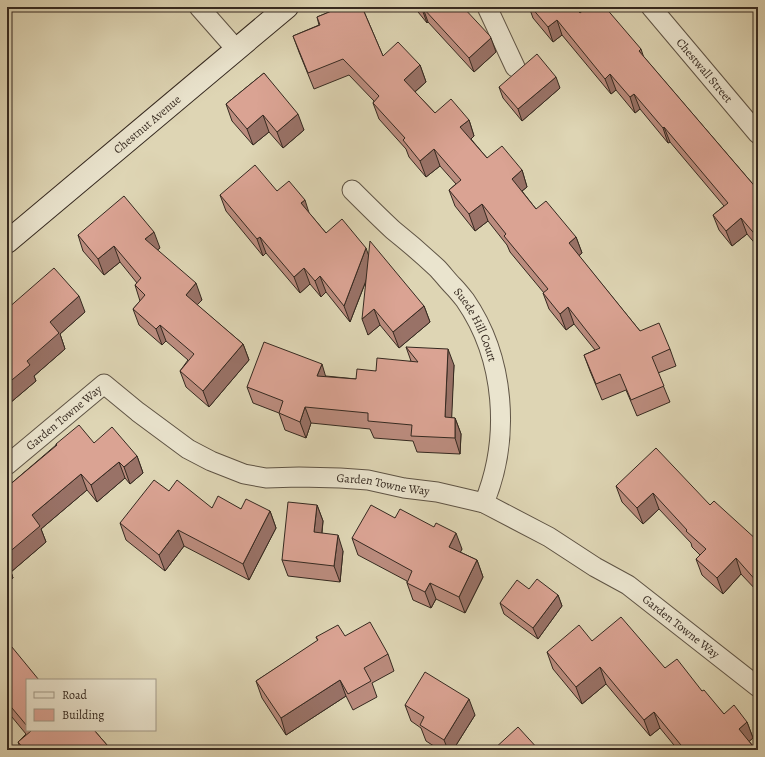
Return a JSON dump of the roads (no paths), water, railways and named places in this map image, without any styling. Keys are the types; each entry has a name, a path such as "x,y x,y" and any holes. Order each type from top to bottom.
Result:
{"street":[{"path":"199,7 236,49"},
{"name":"Chestnut Avenue","path":"7,242 287,7"},
{"path":"487,7 515,67"},
{"name":"Chestwall Street","path":"651,7 758,134"},
{"name":"Suede Hill Court","path":"352,190 384,222 438,268 464,299 475,316 484,335 492,355 497,376 500,406 500,437 495,468 484,503"},
{"name":"Garden Towne Way","path":"7,465 104,384 138,412 188,449 211,461 244,474 266,478 368,480 404,488 437,492 484,503 549,537 595,567 628,585 758,687"}]}
